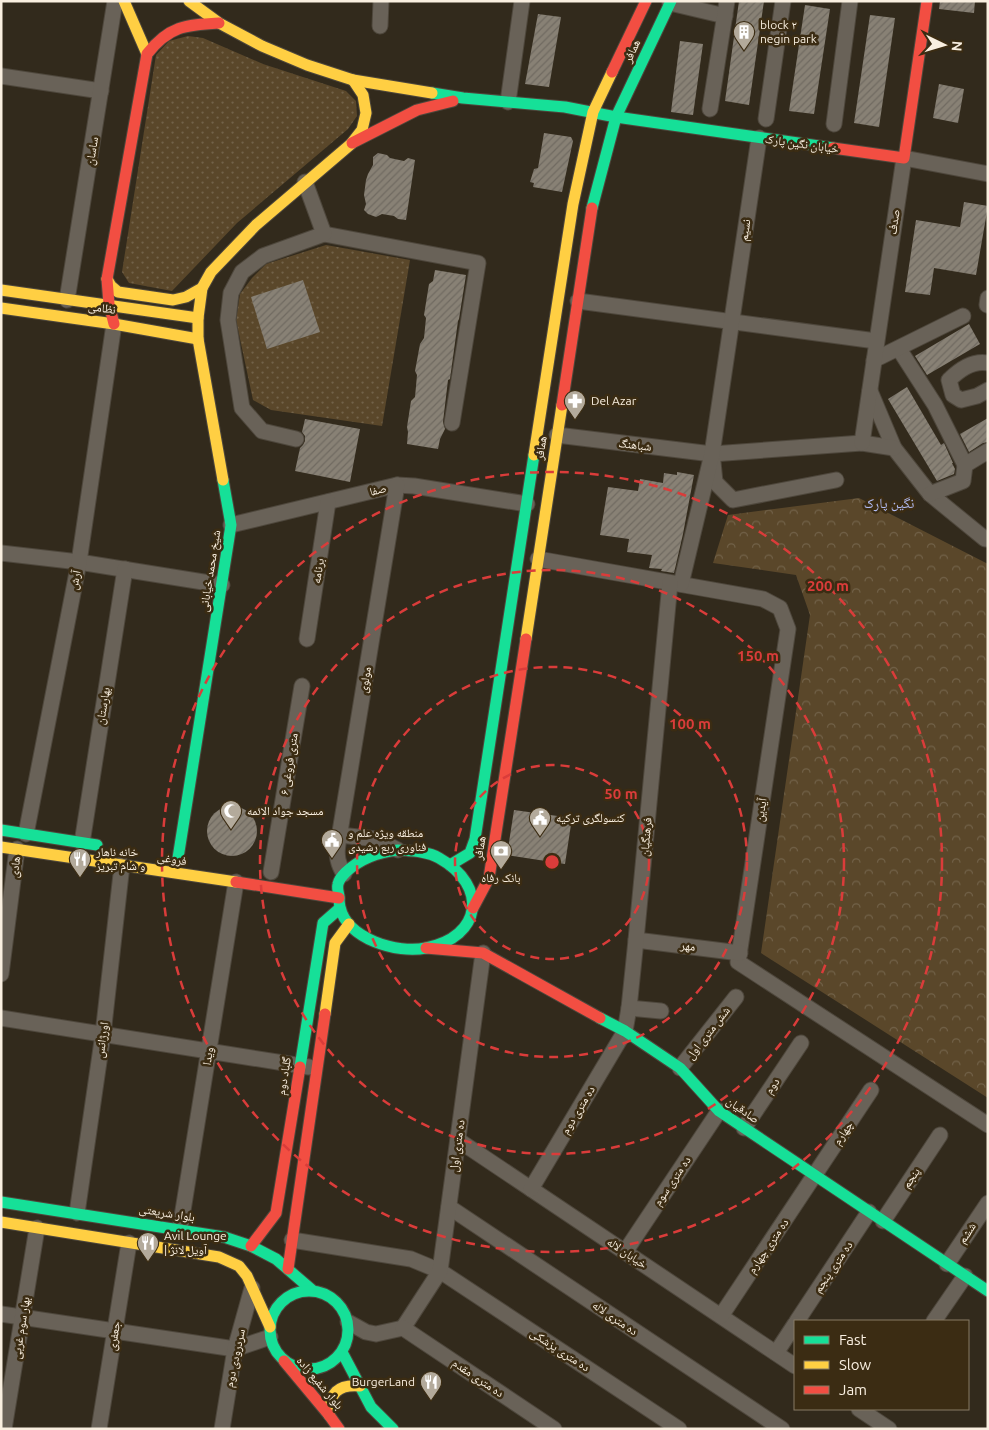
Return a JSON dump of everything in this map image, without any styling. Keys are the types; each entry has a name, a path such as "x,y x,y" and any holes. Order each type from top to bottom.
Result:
{"main road":[{"path":"124,1 147,54"},
{"name":"خیابان نگین پارک","path":"189,1 219,23 262,46 353,80 463,98 593,112 616,117 904,158"},
{"name":"همافر","path":"450,865 470,853 475,839 573,204 593,112 646,1"},
{"name":"صدف","path":"904,158 927,1"},
{"name":"همافر","path":"474,908 489,878 592,208 616,117 670,2"},
{"path":"913,9 923,24"},
{"path":"114,324 109,304 107,279 147,54 155,43 172,30 190,24 219,23"},
{"path":"107,279 118,292 173,300 186,297 202,288 211,272 256,225 351,144 362,130 366,112 363,95 353,80"},
{"path":"351,144 417,110 463,98"},
{"name":"شیخ محمد خیابانی","path":"178,858 231,525 198,339 198,318 202,288"},
{"name":"نظامی","path":"1,290 198,318"},
{"path":"558,298 578,301"},
{"name":"نظامی","path":"1,308 114,324 198,339"},
{"path":"489,749 508,752"},
{"path":"1,830 111,847"},
{"name":"فروغى","path":"1,847 236,882 339,904"},
{"path":"426,948 455,937 472,924 474,908 472,890 462,875 450,865 437,857 424,853 398,850 385,851 356,862 337,879 339,904 349,924 374,942 386,946 412,949 481,949"},
{"name":"گلباد دوم","path":"251,1246 276,1213 323,923 339,904"},
{"path":"288,1269 335,943 349,924"},
{"name":"صادقیان","path":"481,949 625,1031 680,1068 718,1111 988,1291"},
{"path":"285,1160 304,1163"},
{"name":"بلوار شریعتى","path":"1,1202 224,1237 251,1246 276,1259 312,1290"},
{"path":"1,1222 219,1257 239,1266 247,1276 279,1356 287,1363 296,1367 306,1370 326,1366 342,1352 349,1333 345,1313 335,1301 322,1292 312,1290 292,1294 283,1300 272,1317 270,1332"},
{"path":"342,1352 371,1407 393,1429"},
{"name":"بلوار شفیع زاده","path":"279,1356 329,1414 339,1429"},
{"path":"329,1414 330,1400 339,1389 353,1385 360,1386"}],"street":[{"name":"ساسان","path":"67,300 115,1"},
{"path":"380,26 381,1"},
{"path":"508,102 522,1"},
{"path":"766,119 783,1"},
{"path":"834,124 850,1"},
{"path":"670,2 726,9 710,109"},
{"path":"1,76 102,91"},
{"name":"نسیم","path":"712,454 759,138"},
{"name":"خیابان نگین پارک","path":"904,158 988,174"},
{"name":"صدف","path":"862,443 904,158"},
{"path":"305,182 324,234"},
{"path":"296,439 262,431 242,408 228,320 231,293 242,272 263,256 324,234 478,262 452,423"},
{"path":"578,301 876,341"},
{"path":"874,360 963,316"},
{"name":"آرش","path":"26,834 79,562 114,324"},
{"path":"899,348 935,404 965,465 963,481 930,494"},
{"path":"988,363 976,362 959,370 949,380 953,395 961,400 977,396 988,390"},
{"path":"870,390 894,448 930,494 988,540"},
{"path":"935,404 953,395"},
{"name":"شباهنگ","path":"557,436 712,454 862,443 894,448"},
{"path":"965,465 988,451"},
{"path":"712,454 715,482 733,500 836,480"},
{"name":"فرهنگیان","path":"625,1031 676,584 712,454"},
{"name":"صفا","path":"231,525 397,485 527,504"},
{"name":"مولوی","path":"337,879 338,862 336,854 397,485"},
{"name":"برنامه","path":"307,639 328,502"},
{"path":"1,553 79,562 222,585"},
{"name":"آیدین","path":"538,559 763,599 780,608 788,630 740,953"},
{"name":"بهارستان","path":"82,843 125,569"},
{"name":"۶ متری فروغی","path":"271,872 302,686"},
{"path":"340,835 376,839 398,850"},
{"name":"هادی","path":"1,974 17,849"},
{"name":"اورژانس","path":"77,1214 103,1034 122,865"},
{"name":"ویدا","path":"180,1229 236,882"},
{"name":"مهر","path":"636,940 740,953"},
{"name":"ده متری اول","path":"403,1328 440,1271 481,949"},
{"path":"740,953 738,962 988,1126"},
{"name":"شش متری اول","path":"680,1068 736,997"},
{"path":"629,1008 662,1011"},
{"path":"1,1018 318,1069"},
{"name":"ده متری دوم","path":"531,1189 625,1031"},
{"name":"دوم","path":"744,1128 801,1043"},
{"name":"چهارم","path":"814,1175 871,1090"},
{"name":"ده متری سوم","path":"625,1252 718,1111"},
{"name":"پنجم","path":"883,1221 940,1135"},
{"name":"خیابان لاله","path":"458,1140 794,1365"},
{"name":"ده متری چهارم","path":"721,1316 814,1175"},
{"name":"ششم","path":"947,1264 988,1203"},
{"name":"ده متری لاله","path":"449,1207 782,1429"},
{"name":"ده متری پنجم","path":"797,1320 869,1212"},
{"name":"بهار سوم غربی","path":"4,1429 37,1228"},
{"name":"ده متری پزشکی","path":"292,1240 411,1259 440,1271 679,1429"},
{"name":"جعفری","path":"99,1429 130,1243"},
{"path":"935,1320 964,1276"},
{"name":"سردرودی دوم","path":"222,1429 235,1349 252,1288"},
{"path":"1,1314 235,1349 270,1332"},
{"path":"348,1322 366,1332 376,1334 403,1328"},
{"name":"ده متری پنجم","path":"776,1353 794,1325"},
{"name":"ده متری مقدم","path":"403,1328 554,1429"},
{"path":"869,1411 889,1429"}],"green space":[{"path":"188,36 203,38 263,64 346,91 356,101 357,116 348,129 237,223 172,291 129,283 122,272 156,55 169,41"},
{"path":"326,245 410,260 382,426 271,410 253,400 236,320 240,294 266,264"},
{"path":"859,498 988,564 988,1098 761,953 810,615 796,575 713,563 728,515"}],"building":[{"name":"block ۲ negin park","path":"739,1 764,1 749,105 725,101"},
{"path":"940,1 975,1 974,13 939,9"},
{"path":"805,5 830,9 814,114 789,111"},
{"path":"538,14 561,17 549,87 525,84"},
{"path":"870,15 895,18 879,127 854,123"},
{"path":"680,41 703,44 693,115 671,112"},
{"path":"939,84 964,89 958,123 933,118"},
{"path":"544,133 571,137 573,141 562,192 533,187 534,183 530,182 534,169 538,168"},
{"path":"378,153 404,161 408,158 415,160 406,220 382,214 376,217 364,210 366,204 364,195 366,180 373,165 373,157"},
{"path":"964,202 988,206 976,275 934,268 930,295 905,292 916,220 960,227"},
{"path":"435,270 466,275 450,379 448,380 443,422 445,429 438,449 407,444 407,427 411,401 415,397 417,375 415,371 420,344 424,338 426,318 424,315 429,284 433,281"},
{"path":"303,280 320,332 267,349 251,297"},
{"path":"969,324 980,344 927,375 915,356"},
{"path":"907,387 941,445 944,443 955,469 954,474 937,481 888,399"},
{"path":"988,418 988,442 969,452 960,434"},
{"path":"305,419 360,429 350,482 295,471 300,448 305,441 305,436 302,432"},
{"path":"677,472 694,475 674,573 661,571 662,569 649,568 652,555 627,552 629,539 600,535 608,487 638,491 640,479 663,483 664,473 677,475"},
{"name":"مسجد جواد الائمه","path":"237,806 250,813 256,821 256,841 250,849 242,855 227,856 214,849 208,841 207,826 214,813 222,807"},
{"name":"کنسولگری ترکیه","path":"514,810 572,818 565,864 507,855"}],"traffic: fast":[{"path":"592,208 616,117 671,1"},
{"path":"432,93 463,98 565,107 616,117 833,148"},
{"path":"450,865 470,853 475,839 534,455"},
{"path":"178,858 231,525 223,480"},
{"path":"1,830 97,845"},
{"path":"398,850 419,852 439,858 455,869 466,882 472,896 472,909 468,922 459,933 445,942 426,948 414,949 388,946 363,936 352,928 345,918 340,907 338,888 341,877 364,859 384,852 398,850"},
{"path":"300,1067 323,923 339,909"},
{"path":"600,1018 625,1031 680,1068 719,1111 988,1291"},
{"path":"1,1202 224,1237 251,1246 276,1259 312,1290"},
{"path":"301,1291 317,1291 331,1297 342,1308 348,1322 348,1330 348,1338 342,1352 331,1363 317,1369 301,1369 287,1363 276,1352 270,1338 270,1322 276,1308 287,1297 301,1291"},
{"path":"342,1352 371,1407 393,1429"}],"traffic: slow":[{"path":"124,1 147,54"},
{"path":"189,1 219,23 262,46 307,65 353,80 432,93"},
{"path":"534,455 573,204 593,112 612,72"},
{"path":"107,279 118,292 173,300 186,297 202,288 211,272 256,225 351,144 362,130 366,113 363,95 353,80"},
{"path":"202,288 198,318 198,339 223,480"},
{"path":"1,290 198,318"},
{"path":"1,308 114,324 198,339"},
{"path":"526,639 562,405"},
{"path":"1,847 236,882"},
{"path":"325,1014 335,943 349,924"},
{"path":"1,1222 219,1257 239,1266 247,1276 270,1327"},
{"path":"329,1415 329,1407 336,1392 341,1388 360,1386"}],"traffic: jam":[{"path":"612,72 646,1"},
{"path":"833,148 904,158 927,1"},
{"path":"114,324 109,304 107,279 147,54 170,32 187,26 219,23"},
{"path":"352,143 417,110 453,101"},
{"path":"562,405 592,208"},
{"path":"473,908 489,878 526,639"},
{"path":"236,882 339,898"},
{"path":"426,948 483,953 600,1018"},
{"path":"288,1269 325,1014"},
{"path":"251,1246 276,1213 300,1067"},
{"path":"284,1361 339,1429"}],"place":[{"name":"block ۲ negin park","path":"744,51"},
{"name":"Del Azar","path":"575,420"},
{"name":"مسجد جواد الائمه","path":"231,830"},
{"name":"کنسولگری ترکیه","path":"540,837"},
{"name":"منطقه ویژه علم و فناوری ربع رشیدی","path":"332,859"},
{"name":"بانک رفاه","path":"501,870"},
{"name":"خانه ناهار و شام تبریز","path":"80,878"},
{"name":"Avil Lounge | آویل لانژ","path":"148,1262"},
{"name":"BurgerLand","path":"431,1401"}],"district":[{"name":"نگین پارک","path":"889,503"}]}
